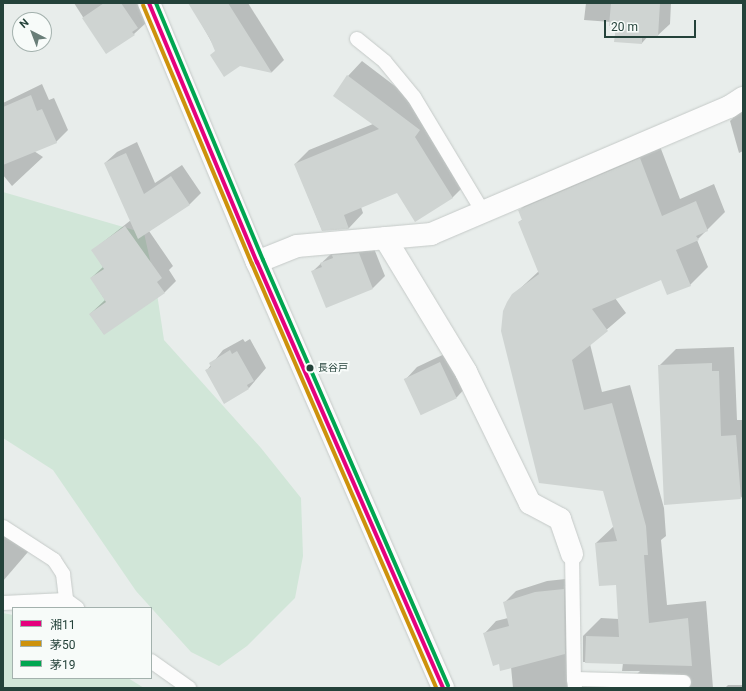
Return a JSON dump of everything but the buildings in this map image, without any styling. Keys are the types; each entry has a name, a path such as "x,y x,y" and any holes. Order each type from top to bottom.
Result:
{"street":[{"path":"149,3 257,262 443,688"},
{"path":"257,262 297,246 431,234 729,106 743,98"},
{"path":"385,238 466,372 530,503 560,519 572,554"}],"lane":[{"path":"357,39 385,62 414,97 483,212"},
{"path":"3,526 54,560 63,574 71,604 3,603"},
{"path":"572,554 575,684 684,682"},
{"path":"152,662 189,688"}],"green space":[{"path":"3,192 144,233 156,287 164,340 261,448 301,498 303,556 295,598 247,646 219,666 191,652 136,591 53,470 3,438"},
{"path":"3,613 12,615 12,679 130,679 144,688 3,688"}],"transit line":[{"name":"湘11","path":"149,3 257,262 443,688"},
{"name":"茅19","path":"156,3 263,260 448,686"},
{"name":"茅50","path":"143,5 252,264 436,688"}],"place":[{"name":"長谷戸","path":"310,368"}]}
